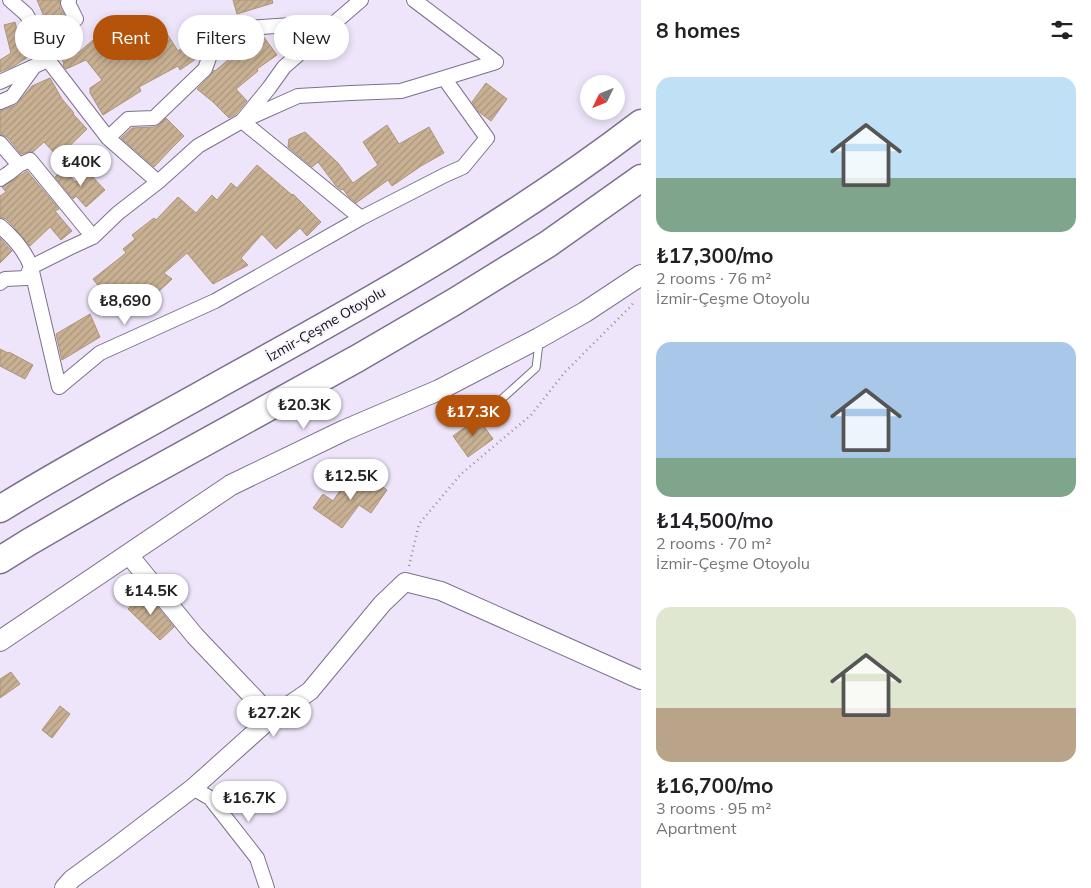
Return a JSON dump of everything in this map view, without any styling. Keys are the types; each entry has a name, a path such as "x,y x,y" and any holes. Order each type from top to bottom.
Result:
{"highway":[{"name":"İzmir-Çeşme Otoyolu","path":"0,508 433,264 526,205 641,123"},
{"path":"0,560 109,496 358,358 454,302 548,244 641,178"}],"main road":[{"path":"0,640 232,485 345,430 438,390 585,312 641,275"}],"street":[{"path":"10,0 27,15"},
{"path":"69,0 68,3 74,15"},
{"path":"0,283 5,279 26,278 31,267 93,237 118,213 158,182 198,146 242,121 298,96 401,91 496,62 414,0"},
{"path":"343,15 359,1"},
{"path":"108,138 128,119 154,118 205,69 218,30 274,26"},
{"path":"0,82 48,60 108,138 158,182"},
{"path":"242,121 284,67 292,60"},
{"path":"0,102 12,97 33,67"},
{"path":"0,226 17,243 28,258 59,386 100,353 215,301 362,218 463,167 488,138 444,78"},
{"path":"242,121 362,218"},
{"path":"0,143 19,165"},
{"path":"0,179 19,165 30,160 93,237"},
{"path":"128,554 195,636 271,718"},
{"path":"64,888 72,878 113,850 193,788 271,718 310,690 382,604 405,582 441,591 641,680"},
{"path":"210,798 215,769"},
{"path":"193,788 210,798 257,858 267,888"}],"lane":[{"path":"483,416 536,368 539,338"}],"path":[{"path":"405,582 419,524 461,474 531,415 565,372 631,306 636,298"}],"building":[{"path":"37,0 60,0 60,7 64,15 43,15"},
{"path":"233,0 272,0 273,3 237,14"},
{"path":"15,22 15,60 23,60 0,72 0,60 11,53 4,25"},
{"path":"168,35 178,51 178,60 194,60 180,70 178,66 139,87 141,91 103,115 90,93 90,88 102,80 86,60 66,69 62,60 83,60 83,49 93,40 93,60 168,60"},
{"path":"264,37 274,51 274,57 257,69 258,71 236,89 247,101 236,114 229,118 197,89 228,60 264,60"},
{"path":"50,78 62,99 87,129 58,157 44,142 33,152 21,154 7,137 0,134 0,111 16,105 32,86"},
{"path":"486,83 507,99 491,121 479,112 472,102"},
{"path":"166,118 184,136 154,167 121,138 132,128 155,127"},
{"path":"387,125 399,144 429,127 444,153 392,186 388,180 356,203 343,189 341,190 336,186 318,162 312,167 288,147 289,139 305,132 338,163 353,183 378,165 363,142"},
{"path":"257,165 293,194 321,222 307,236 300,228 276,249 262,234 241,258 248,265 213,284 187,253 164,273 172,279 156,294 138,306 128,294 116,303 109,295 107,297 93,279 126,253 123,249 135,239 132,235 154,218 156,220 178,197 196,213 212,195 217,200 231,183 237,188"},
{"path":"64,169 75,182 87,171 105,190 86,207 76,196 73,199 55,177"},
{"path":"27,171 59,209 55,211 72,231 61,240 50,227 30,246 6,219 0,217 0,196 6,192 2,187"},
{"path":"0,238 12,251 0,263"},
{"path":"90,314 100,337 62,360 56,334"},
{"path":"0,349 33,365 25,379 0,366"},
{"path":"478,418 493,439 468,457 453,436"},
{"path":"366,475 387,490 371,513 359,505 342,528 313,508 323,494 333,501 347,480 358,487"},
{"path":"145,592 174,627 160,640 128,609"},
{"path":"11,672 20,684 0,698 0,679"},
{"path":"60,706 70,714 52,738 42,730"}]}
